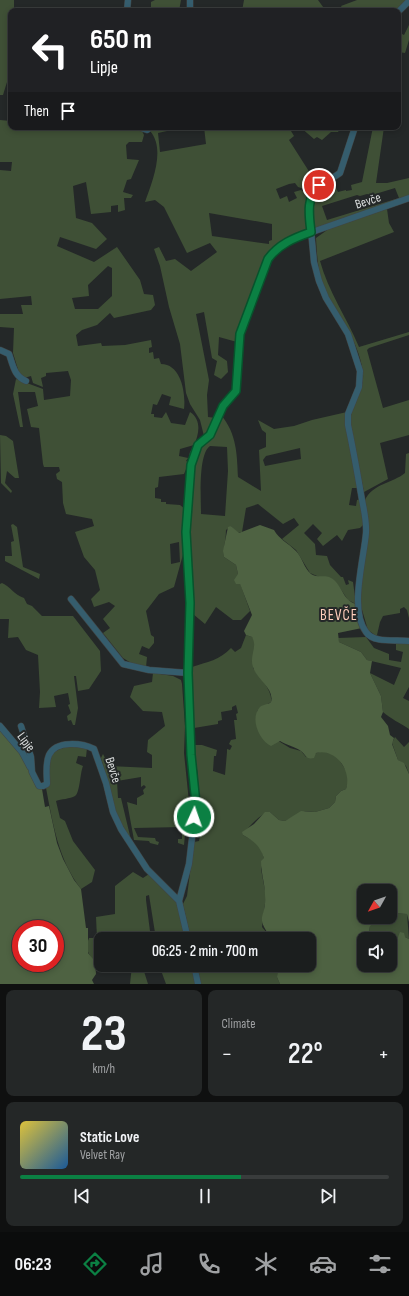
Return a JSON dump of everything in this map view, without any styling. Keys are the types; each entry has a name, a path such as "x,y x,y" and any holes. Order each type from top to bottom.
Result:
{"street":[{"path":"401,9 409,0"},
{"path":"354,130 340,174 319,185 312,195 309,208 314,262 319,281 326,298 348,334 360,371 359,386 348,414 348,425 366,521 364,549 358,581 359,608 363,628 370,636 376,638 409,641"},
{"name":"Bevče","path":"179,902 189,864 196,804 191,755 188,673 190,603 186,532 193,454 198,445 210,435 223,406 236,391 240,334 268,259 273,252 283,244 369,214 409,198"},
{"path":"0,350 9,354 17,375 26,380"},
{"path":"71,599 123,664 149,670 188,673"},
{"name":"Lipje","path":"0,726 22,752 32,772"},
{"path":"21,726 31,757 32,772"},
{"name":"Bevče","path":"32,772 39,786 43,786 47,784 50,754 55,749 62,746 81,744 94,749 106,783 113,812 121,829 147,869 179,902"},
{"path":"179,902 186,932"},
{"path":"195,972 198,984"}],"green space":[{"path":"0,0 14,0 14,8 8,8 8,79 3,95 0,95"},
{"path":"155,0 181,0 180,8 150,8 151,2"},
{"path":"244,0 318,0 324,8 243,8"},
{"path":"357,0 407,0 399,8 342,8 341,6"},
{"path":"409,25 409,40 405,53 401,52 401,34 404,35"},
{"path":"0,120 8,121 8,130 140,130 144,135 142,142 129,142 126,145 127,159 139,160 131,179 127,180 123,192 133,195 131,198 124,198 125,210 118,212 118,205 111,206 111,212 91,214 86,182 73,186 76,218 92,223 107,239 96,249 60,237 57,246 94,262 117,247 140,280 144,294 153,295 155,305 151,310 114,318 110,313 97,325 82,330 76,335 78,346 101,343 102,346 125,345 151,340 152,347 149,348 149,353 153,352 154,359 159,358 161,364 168,365 178,374 181,380 184,395 184,409 169,405 171,397 162,394 157,405 153,404 151,414 154,414 154,417 162,418 166,412 171,423 185,425 190,412 194,415 198,423 198,432 194,445 180,449 179,456 188,458 186,461 189,462 184,474 159,477 158,487 155,488 155,498 161,499 161,502 166,502 166,504 180,505 185,509 184,551 174,587 159,594 146,611 151,635 154,637 154,643 149,649 142,646 139,654 147,657 146,667 136,666 123,658 103,633 110,628 103,619 115,606 109,602 94,607 91,599 100,590 95,570 84,557 75,532 94,526 92,519 66,514 63,503 62,482 57,479 56,474 60,471 59,467 44,467 39,428 31,427 27,409 38,406 35,392 18,392 23,427 20,427 13,394 16,379 43,389 44,400 70,396 71,380 68,371 46,373 46,376 41,378 43,387 33,383 31,376 24,378 20,376 13,353 14,328 0,327 0,314 23,314 21,305 32,305 31,296 0,299 0,170 11,171 12,162 0,162","holes":["108,266 112,268 112,296 98,309 75,309 72,298 89,296 88,285","179,542 180,562 171,564 170,544"]},
{"path":"151,130 172,130 158,133 160,152 206,144 204,130 292,130 291,131 294,136 289,140 317,184 311,191 298,187 295,183 276,189 280,199 287,196 289,202 297,198 294,192 301,190 308,194 309,229 276,247 244,314 238,331 237,342 219,337 218,355 227,361 228,372 221,379 214,375 217,361 212,358 204,312 196,314 209,380 207,395 208,417 216,418 207,434 204,436 200,420 190,404 186,393 180,344 169,307 160,266 154,249 159,247 166,261 175,259 191,271 217,252 210,243 187,253 164,207 155,200 145,202 156,166 157,147 155,138","holes":["209,213 272,224 272,240 269,241 269,244 212,236"]},
{"path":"304,130 339,130 338,132 331,132 322,140 317,137 314,139"},
{"path":"372,130 384,130 376,183 387,183 409,178 409,196 313,229 311,202 316,191 327,183 328,190 336,188 338,192 352,190 351,185 362,182","holes":["395,188 399,198 327,220 322,206 357,195 372,195"]},
{"path":"387,209 389,223 394,232 320,261 323,272 359,347 409,332 409,335 369,348 367,350 383,408 409,400 409,435 380,443 388,479 364,492 350,422 362,387 363,375 361,364 354,343 324,287 318,266 316,238 330,228"},
{"path":"347,412 358,488 352,488 349,505 356,506 357,500 361,499 364,524 360,528 348,530 342,541 337,535 323,546 317,539 322,533 313,524 304,533 315,544 316,555 327,556 330,565 341,577 343,577 346,585 349,584 348,580 353,582 356,604 348,600 338,585 310,573 296,550 282,539 299,525 294,518 283,524 258,504 246,508 242,532 238,533 231,526 226,530 224,550 224,557 236,565 240,583 250,611 241,620 233,620 216,607 205,624 193,614 187,534 194,463 201,446 221,415 233,437 238,477 261,491 259,450 266,447 266,433 262,430 258,420 274,429 294,426 312,420","holes":["210,446 227,447 228,471 225,516 201,514 202,467 206,451","300,448 301,459 265,466 263,460 266,456"]},
{"path":"0,435 6,436 13,441 19,478 15,478 7,471 5,483 12,491 11,493 1,483"},
{"path":"409,453 409,618 407,610 404,607 400,609 400,613 383,616 377,635 375,635 368,630 360,603 365,500 373,490 405,473 406,454"},
{"path":"13,524 17,527 23,567 40,574 39,579 5,561 5,556 12,556 11,542 14,541 11,525"},
{"path":"260,525 274,530 296,551 311,574 325,576 334,580 348,600 356,604 362,628 338,633 339,642 361,652 367,660 372,661 370,673 381,696 383,712 381,717 388,726 390,735 394,738 392,744 398,760 404,763 409,774 409,922 407,914 397,913 397,884 357,884 357,924 372,924 370,926 369,931 372,932 357,932 357,972 397,972 397,940 400,932 404,933 405,937 409,939 409,984 280,984 277,977 277,972 316,972 316,932 266,931 262,920 265,895 261,861 264,858 258,847 243,835 242,832 254,824 265,812 270,812 279,820 285,821 301,811 315,812 329,808 335,802 336,796 341,791 346,789 347,775 341,762 336,757 323,752 316,753 314,758 309,758 299,750 280,741 271,746 263,739 257,729 257,712 261,706 271,702 271,697 268,688 253,667 252,659 254,641 252,637 246,635 244,631 252,615 240,584 236,584 234,580 238,574 236,565 224,557 223,551 228,527 231,526 239,533"},
{"path":"2,583 17,595 24,598 27,604 32,606 42,616 73,616 100,651 101,671 89,689 78,691 76,676 74,676 78,708 75,725 73,725 71,720 68,721 67,716 71,713 68,705 70,704 68,693 54,696 56,707 39,708 40,692 38,655 26,650 18,637 8,638 9,619 0,619 0,584"},
{"path":"246,635 255,640 253,668 268,688 271,697 271,702 257,711 257,728 290,748 301,751 306,757 322,751 336,755 347,772 348,782 346,789 341,791 336,796 335,802 329,808 315,812 305,811 285,821 279,820 270,812 255,821 243,835 255,842 261,848 264,858 261,869 266,896 262,927 266,932 189,932 183,904 187,896 194,842 199,841 203,823 199,816 200,801 198,799 198,775 193,745 202,745 217,750 216,756 214,756 213,771 225,775 227,749 230,750 232,746 229,744 231,740 236,739 234,720 237,720 236,714 238,713 236,705 232,707 232,710 221,712 222,720 218,721 218,724 194,728 192,667 218,658 231,648 235,652 241,648"},
{"path":"366,637 374,648 389,654 389,660 401,662 403,652 396,650 396,641 409,642 409,687 403,698 409,701 409,729 383,712 381,696 370,673 394,685 401,668 367,660 361,652 339,642 338,638"},
{"path":"153,673 173,676 181,680 182,684 185,726 184,753 190,812 186,824 184,845 178,843 178,839 182,839 182,827 134,828 138,837 155,838 156,841 159,842 158,845 150,843 149,841 134,840 127,802 137,805 137,798 144,794 143,790 146,787 144,785 141,787 141,777 117,781 118,798 121,798 131,840 117,816 101,758 103,754 109,766 152,768 152,755 147,752 148,740 165,726 162,712 143,711 130,697 134,686 152,682"},
{"path":"0,730 15,746 25,760 30,768 34,781 38,787 42,789 45,807 49,806 57,843 63,859 74,880 81,889 86,928 88,928 88,953 94,960 94,972 96,972 92,980 94,984 0,984"},
{"path":"395,737 404,747 409,742 409,774 406,766 398,760 392,743"},
{"path":"73,746 87,748 86,757 78,756 76,763 83,766 78,791 73,797 56,801 60,818 65,821 73,841 95,870 92,882 81,889 73,878 62,853 54,828 46,788 50,758 57,751"},
{"path":"133,872 143,878 149,874 179,906 185,932 155,932 149,895 146,896 146,900 150,932 97,932 96,917 115,914 115,886"},
{"path":"397,913 407,914 409,939 405,937 397,939 397,932 371,932 369,931 370,925 397,924"},
{"path":"89,938 94,938 94,960 87,948"},
{"path":"131,972 144,972 148,984 130,984"},
{"path":"162,972 194,972 197,984 166,984"},
{"path":"197,972 277,972 277,977 280,984 200,984"}],"district":[{"name":"BEVČE","path":"339,615"}],"route":[{"path":"194,817 196,804 191,755 192,729 190,683 188,673 190,603 186,532 193,454 202,440 210,435 223,406 236,391 240,334 268,259 273,252 283,244 311,232 309,208 310,200 314,190 319,185"}]}
